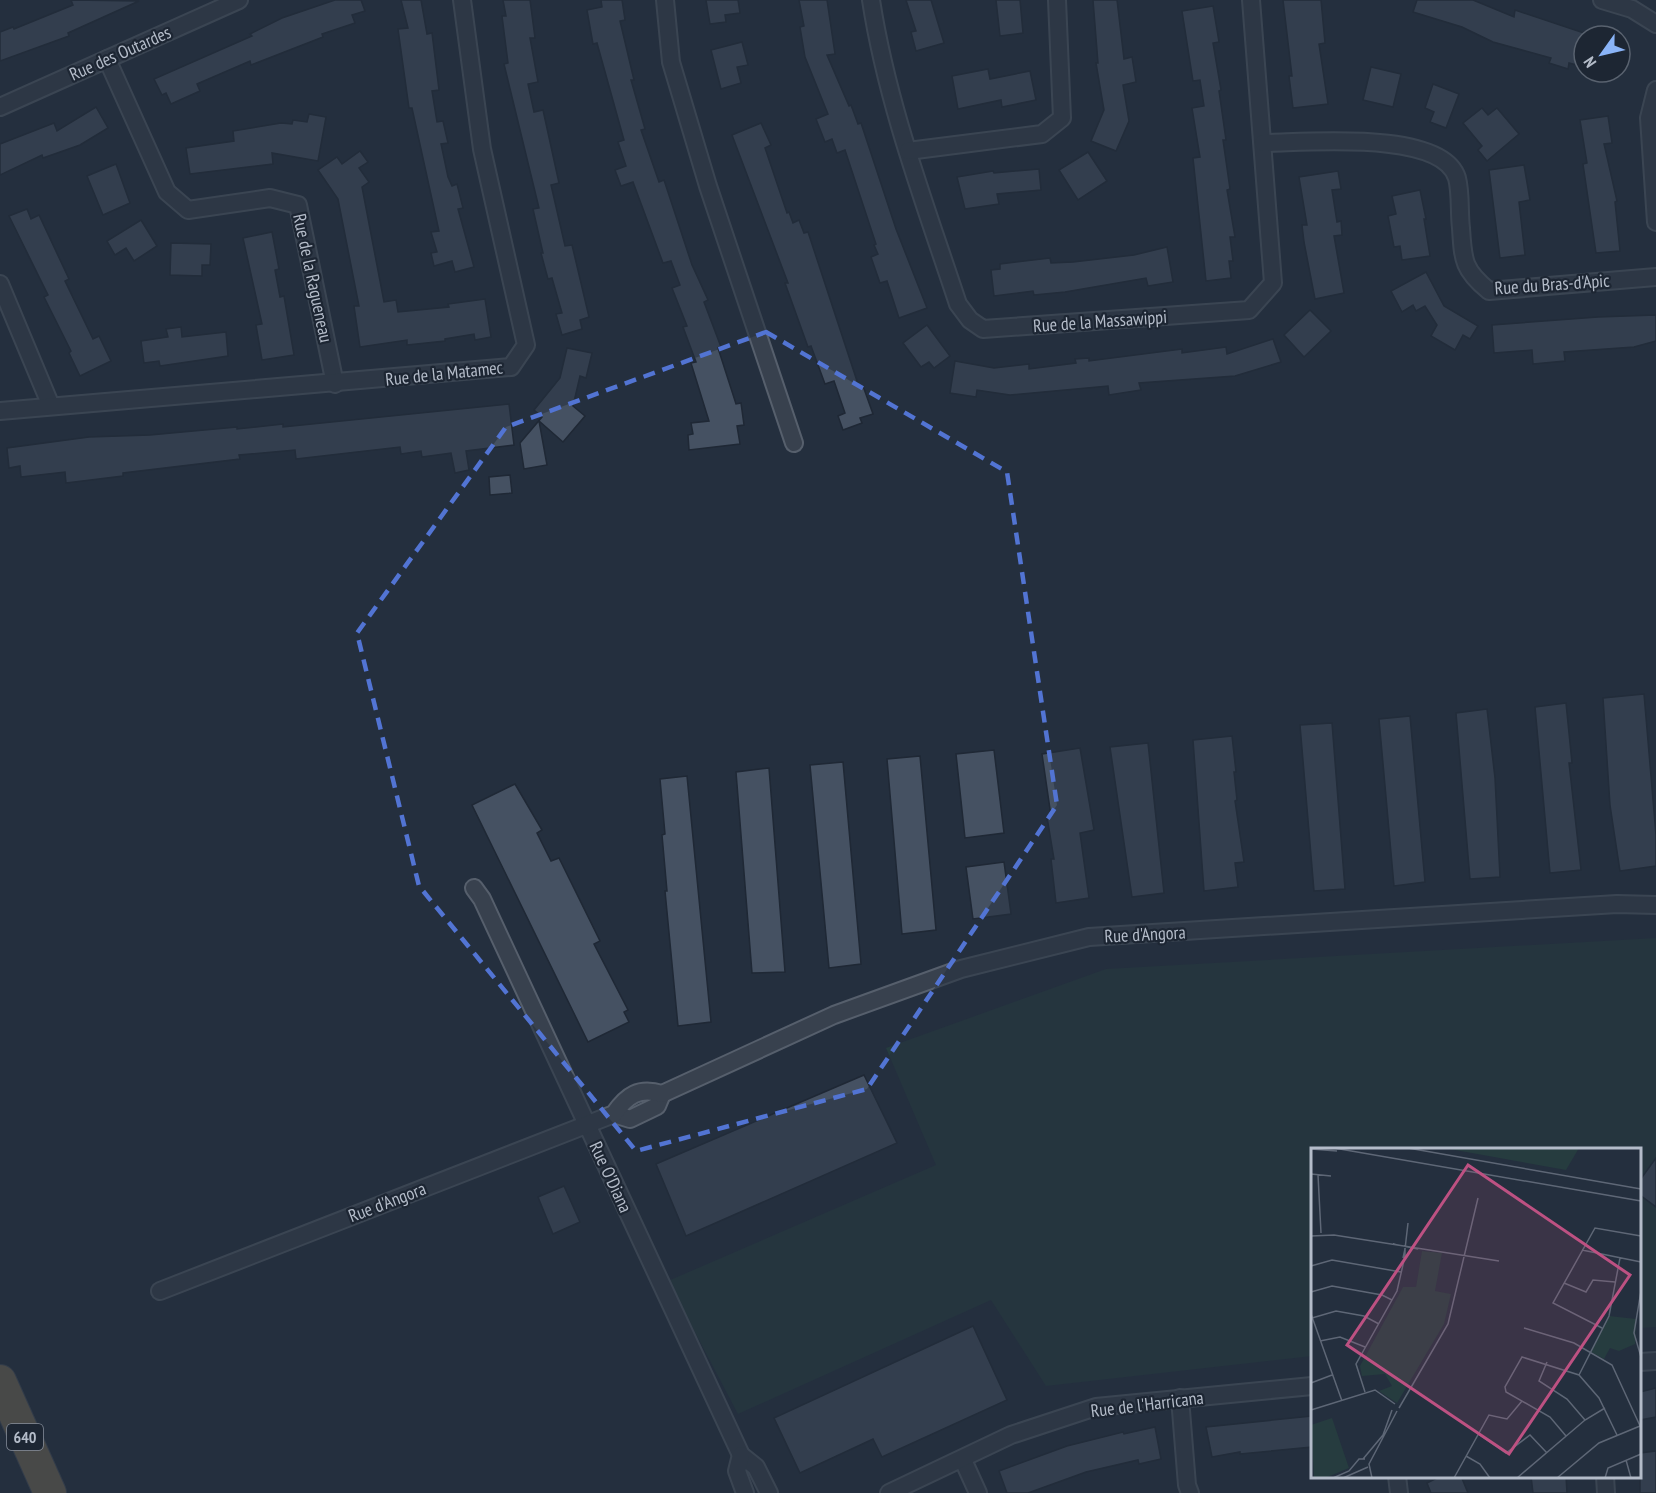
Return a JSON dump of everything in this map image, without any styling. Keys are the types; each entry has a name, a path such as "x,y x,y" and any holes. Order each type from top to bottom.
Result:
{"highway":[{"name":"640","path":"0,1382 50,1493"}],"street":[{"name":"Rue des Outardes","path":"0,106 240,0"},
{"name":"Rue de la Matamec","path":"0,411 335,384 511,367 526,345 482,149 462,0"},
{"path":"665,0 671,62 708,186 794,443"},
{"name":"Rue de la Massawippi","path":"871,0 877,38 908,151 958,304 970,320 983,329 1249,310 1273,283 1251,0"},
{"path":"908,151 1042,134 1062,118 1057,0"},
{"path":"1602,0 1632,9 1656,24"},
{"name":"Rue de la Ragueneau","path":"107,59 167,192 188,210 270,198 298,205 335,384"},
{"path":"1656,90 1649,118 1656,222"},
{"name":"Rue du Bras-d'Apic","path":"1263,143 1377,142 1429,152 1444,161 1457,177 1463,261 1473,278 1490,291 1656,277"},
{"path":"0,284 51,406"},
{"name":"Rue O'Diana","path":"478,894 741,1455 756,1467 768,1493"},
{"name":"Rue d'Angora","path":"160,1291 614,1114 624,1099 645,1089 662,1094 834,1015 961,969 1089,937 1605,904 1656,905"},
{"path":"1641,1362 1656,1361"},
{"name":"Rue de l'Harricana","path":"890,1493 1011,1435 1096,1407 1311,1386"},
{"path":"1180,1398 1187,1485 1190,1493"},
{"name":"Rue O'Diana","path":"741,1455 737,1471 745,1493"},
{"path":"963,1460 978,1493"},
{"path":"1398,1478 1399,1493"},
{"path":"1605,1478 1606,1493"}],"highlighted area":[{"path":"766,332 1007,472 1057,805 867,1089 636,1151 419,886 357,633 506,427"}],"green space":[{"path":"1656,938 1656,1327 1641,1328 1641,1148 1311,1148 1311,1356 1046,1386 991,1300 738,1414 668,1281 936,1165 886,1048 1106,969"}],"building":[{"path":"71,0 139,1 68,33 69,36 0,61 0,32 13,27 14,29 73,5"},
{"path":"335,0 361,0 365,11 352,15 355,23 322,34 323,37 251,65 250,61 197,84 200,91 171,104 166,93 162,95 154,79 252,36 250,34 282,18"},
{"path":"401,0 421,0 427,34 432,33 439,90 432,91 437,122 443,121 448,143 441,144 448,177 452,186 457,184 463,208 458,209 474,267 455,272 452,261 434,266 431,253 437,252 431,232 439,231 412,108 409,108 398,29 408,28"},
{"path":"503,0 530,0 535,38 530,38 538,82 528,84 534,112 543,110 559,183 551,185 565,246 572,245 589,317 580,320 582,329 562,335 556,314 562,313 552,278 548,279 541,253 543,253 533,209 539,208 504,64 508,63 502,16 506,16"},
{"path":"601,0 622,0 625,20 620,21 634,80 631,80 645,129 641,130 659,182 664,180 692,265 708,300 704,302 721,347 718,348 736,404 741,403 744,425 737,426 740,444 689,450 688,435 693,434 691,423 709,421 691,363 696,362 683,327 687,326 672,288 680,285 671,261 663,263 633,182 621,186 615,170 626,166 618,142 624,140 597,43 593,44 587,10 602,7"},
{"path":"706,0 738,0 740,13 725,15 726,22 710,24"},
{"path":"799,0 827,0 835,54 827,55 858,124 861,123 896,229 927,308 899,318 887,281 880,283 871,257 878,254 874,245 876,244 845,150 837,153 832,139 825,142 816,119 828,114 805,57 800,27 804,26"},
{"path":"906,0 931,0 944,43 916,51 911,32 916,31"},
{"path":"996,0 1020,0 1023,33 1000,36"},
{"path":"1093,0 1117,0 1124,59 1132,57 1136,82 1123,85 1129,121 1116,151 1091,141 1104,110 1096,63 1098,63"},
{"path":"1283,0 1321,0 1325,43 1319,44 1328,104 1293,108 1289,76 1292,76"},
{"path":"1417,0 1473,0 1514,17 1515,10 1572,29 1572,64 1569,63 1568,69 1549,63 1551,58 1493,42 1462,27 1413,12"},
{"path":"1213,6 1219,42 1213,43 1226,140 1223,140 1230,189 1227,190 1235,237 1230,237 1233,261 1229,261 1231,278 1206,281 1193,158 1200,157 1192,108 1204,106 1200,80 1193,81 1182,11"},
{"path":"742,42 748,65 737,67 741,83 721,89 711,50"},
{"path":"1371,67 1401,74 1393,107 1363,100"},
{"path":"988,69 990,79 1030,71 1036,100 1002,107 1001,100 958,109 952,76"},
{"path":"1433,84 1459,94 1446,128 1430,122 1434,112 1425,108"},
{"path":"96,107 108,128 80,145 43,158 42,155 0,175 0,144 54,123 57,131"},
{"path":"1482,108 1488,115 1497,108 1519,134 1487,161 1478,150 1482,146 1463,123"},
{"path":"309,114 326,117 318,161 272,153 273,164 190,174 186,148 234,141 233,131 281,123 292,124 293,120 307,122"},
{"path":"1608,116 1612,143 1604,144 1617,201 1615,202 1620,251 1596,253 1583,164 1587,163 1580,120"},
{"path":"761,123 771,145 765,148 787,213 789,212 793,223 799,220 804,233 808,232 859,387 863,386 873,414 860,418 862,423 843,430 838,416 845,413 834,381 825,384 811,346 808,347 785,283 788,283 732,135"},
{"path":"360,151 368,162 359,168 369,182 362,187 384,302 396,300 398,312 449,307 448,304 485,299 491,337 475,340 474,334 445,339 445,341 407,345 407,340 360,347 354,306 359,306 338,199 318,170 337,157 342,164"},
{"path":"1088,152 1107,181 1078,200 1059,170"},
{"path":"116,164 130,203 103,215 87,176"},
{"path":"1524,165 1530,200 1519,202 1525,255 1500,258 1489,170"},
{"path":"1039,169 1041,190 997,194 999,204 965,209 957,177 993,171 994,173"},
{"path":"1338,171 1341,189 1332,190 1337,222 1341,221 1342,235 1334,236 1344,293 1315,299 1304,242 1302,225 1307,225 1299,177"},
{"path":"1420,190 1430,256 1402,260 1400,246 1394,247 1388,216 1396,214 1392,196"},
{"path":"27,209 31,219 39,215 69,279 65,281 93,339 99,336 111,361 80,376 69,353 71,351 44,297 48,295 9,216"},
{"path":"141,220 157,246 134,261 126,248 115,255 107,241"},
{"path":"272,232 279,269 275,270 280,297 284,296 294,355 262,360 256,325 262,324 243,238"},
{"path":"171,243 211,244 210,265 202,265 202,276 170,275"},
{"path":"1167,247 1173,282 1148,286 1146,278 1065,292 1034,295 1033,291 994,296 991,270 1000,269 1000,264 1050,258 1051,263 1073,262 1134,255"},
{"path":"1426,272 1444,306 1478,326 1470,339 1463,335 1455,350 1431,336 1437,325 1425,306 1416,311 1413,305 1402,312 1391,291"},
{"path":"1310,310 1331,331 1304,357 1284,335"},
{"path":"1656,315 1656,341 1634,347 1564,352 1565,361 1533,364 1532,350 1494,353 1492,325"},
{"path":"927,325 950,356 934,368 929,362 921,367 903,343"},
{"path":"181,327 182,337 226,332 228,356 160,366 159,361 144,363 141,341 168,337 166,329"},
{"path":"1273,339 1281,362 1235,376 1139,383 1141,390 1109,395 1108,386 1010,395 977,390 976,397 950,393 955,361 994,368 1029,364 1029,369 1076,363 1075,359 1089,358 1089,361 1182,349 1182,353 1226,347 1227,354"},
{"path":"567,348 592,353 586,378 580,376 573,406 585,416 563,442 539,421 547,465 524,469 520,443 542,417 534,410 560,378"},
{"path":"509,404 514,445 466,451 469,470 455,473 451,453 422,457 421,451 401,454 400,447 296,459 295,450 239,455 240,459 123,473 123,476 66,483 65,472 21,477 20,466 9,468 7,448 89,437 150,435 283,424 283,427"},
{"path":"510,475 512,493 490,495 489,477"},
{"path":"1644,694 1656,835 1656,866 1620,871 1610,805 1603,698"},
{"path":"1566,703 1572,763 1569,763 1581,870 1550,873 1535,707"},
{"path":"1487,709 1495,778 1500,877 1470,879 1456,713"},
{"path":"1410,716 1425,882 1394,886 1379,719"},
{"path":"1332,723 1345,889 1314,891 1300,725"},
{"path":"1232,736 1236,772 1234,772 1237,800 1235,801 1244,862 1235,863 1238,887 1204,891 1193,740"},
{"path":"1148,743 1164,893 1132,897 1110,747"},
{"path":"1080,748 1094,830 1080,833 1089,898 1056,903 1051,859 1054,859 1047,817 1051,816 1042,754"},
{"path":"994,750 1004,833 965,838 956,754"},
{"path":"920,756 936,930 902,934 887,759"},
{"path":"843,762 861,964 829,968 810,765"},
{"path":"769,768 785,972 752,973 736,772"},
{"path":"687,776 711,1022 678,1026 665,891 667,891 662,835 665,834 660,779"},
{"path":"515,784 542,830 537,833 551,861 559,858 600,941 594,944 628,1010 624,1012 629,1022 588,1042 472,805"},
{"path":"1004,862 1011,914 973,919 966,867"},
{"path":"864,1075 897,1143 686,1236 656,1164"},
{"path":"1656,1158 1656,1207 1641,1196 1641,1179"},
{"path":"564,1186 580,1222 553,1234 538,1197"},
{"path":"973,1326 1007,1400 882,1457 873,1439 800,1473 774,1418"},
{"path":"1656,1388 1656,1417 1641,1420 1641,1392"},
{"path":"1311,1416 1311,1447 1240,1454 1240,1452 1212,1457 1206,1427"},
{"path":"1155,1427 1161,1459 1139,1464 1138,1460 1086,1472 1028,1493 1007,1493 999,1471 1067,1446 1123,1432 1124,1434"},
{"path":"1656,1451 1656,1493 1640,1493 1641,1453"},
{"path":"1437,1478 1462,1478 1468,1493 1431,1493 1427,1483"},
{"path":"1531,1478 1566,1478 1567,1493 1533,1493"}]}
